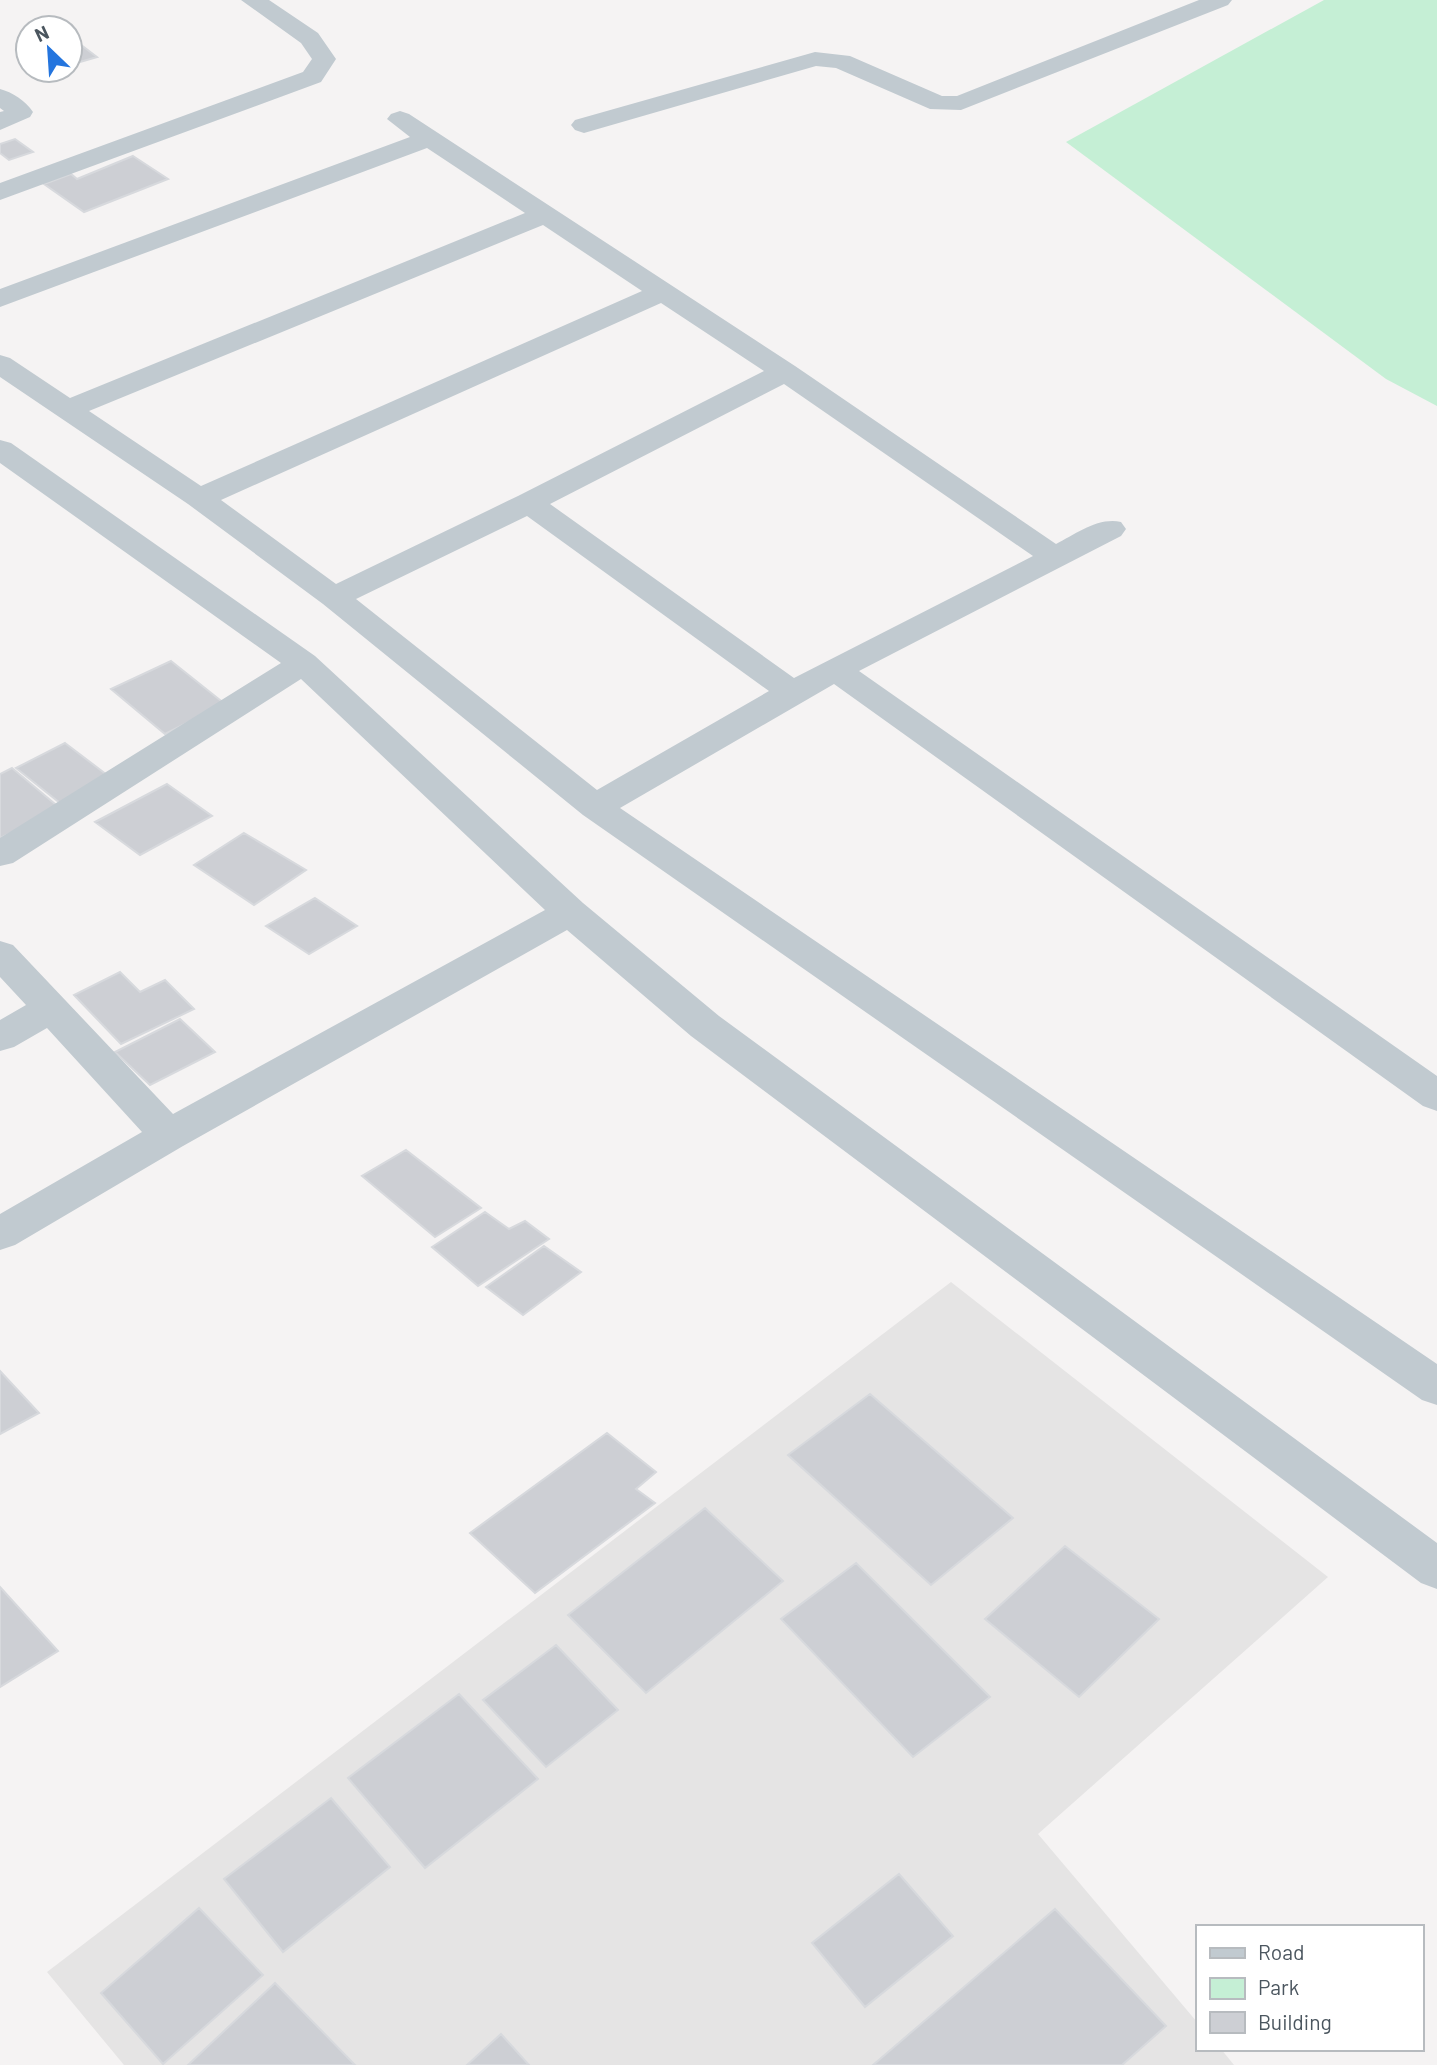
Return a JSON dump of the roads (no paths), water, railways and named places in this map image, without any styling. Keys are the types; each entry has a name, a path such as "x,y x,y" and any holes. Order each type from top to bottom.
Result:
{"street":[{"path":"0,192 312,77 324,59 310,38 253,0"},
{"path":"584,125 815,59 841,61 939,104 961,103 1220,0"},
{"path":"0,96 21,112 0,122"},
{"path":"400,119 785,372 1053,556"},
{"path":"0,299 428,139"},
{"path":"68,409 543,215"},
{"path":"200,498 662,292"},
{"path":"0,364 200,498 334,597 595,807 1437,1387"},
{"path":"334,597 529,503 785,372"},
{"path":"0,449 303,663 570,912 705,1026 1437,1569"},
{"path":"529,503 792,692"},
{"path":"595,807 792,692 1110,529"},
{"path":"0,854 303,663"},
{"path":"835,669 1437,1096"},
{"path":"0,1234 169,1135 570,912"},
{"path":"0,954 169,1135"},
{"path":"0,1037 51,1008"}]}
